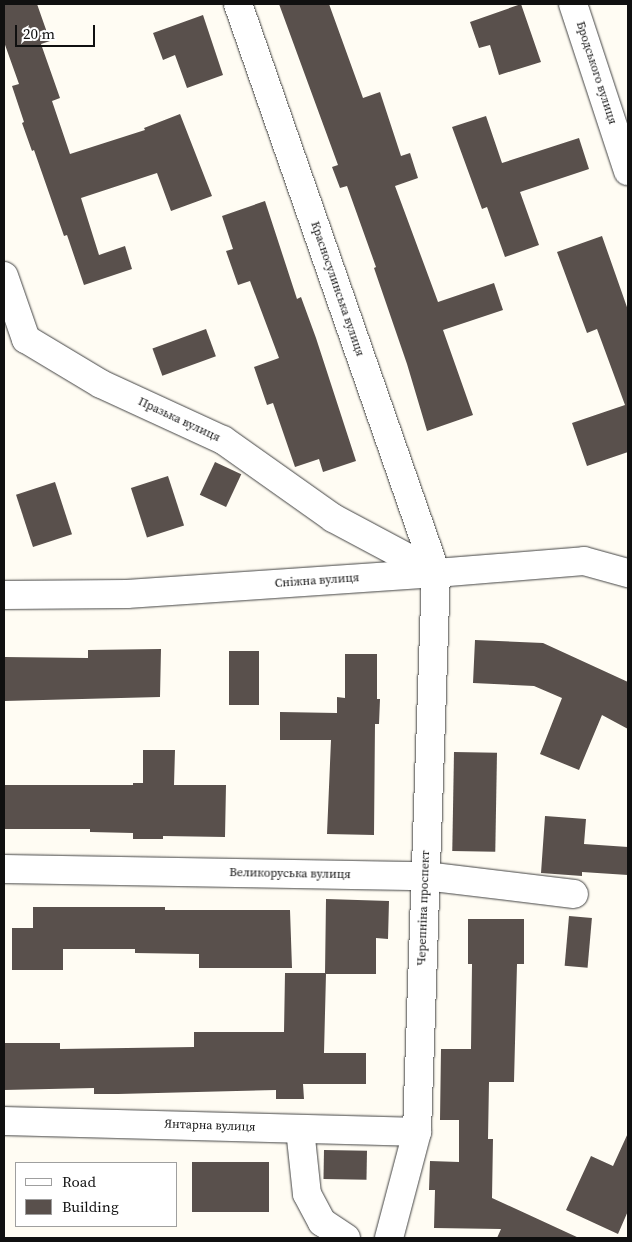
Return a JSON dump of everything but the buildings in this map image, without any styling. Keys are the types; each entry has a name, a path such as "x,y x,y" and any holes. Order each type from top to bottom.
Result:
{"street":[{"name":"Красносулинська вулиця","path":"238,4 436,574"},
{"name":"Бродського вулиця","path":"573,4 628,171"},
{"name":"Празька вулиця","path":"4,276 15,339 101,384 223,440 333,518 436,574"},
{"name":"Сніжна вулиця","path":"4,595 127,594 436,574 584,561 628,573"},
{"name":"Черепніна проспект","path":"389,1238 417,1132 436,574"},
{"name":"Великоруська вулиця","path":"4,869 425,876 574,894"},
{"name":"Янтарна вулиця","path":"4,1121 417,1132"},
{"path":"300,1129 306,1194 322,1222 346,1238"}]}
